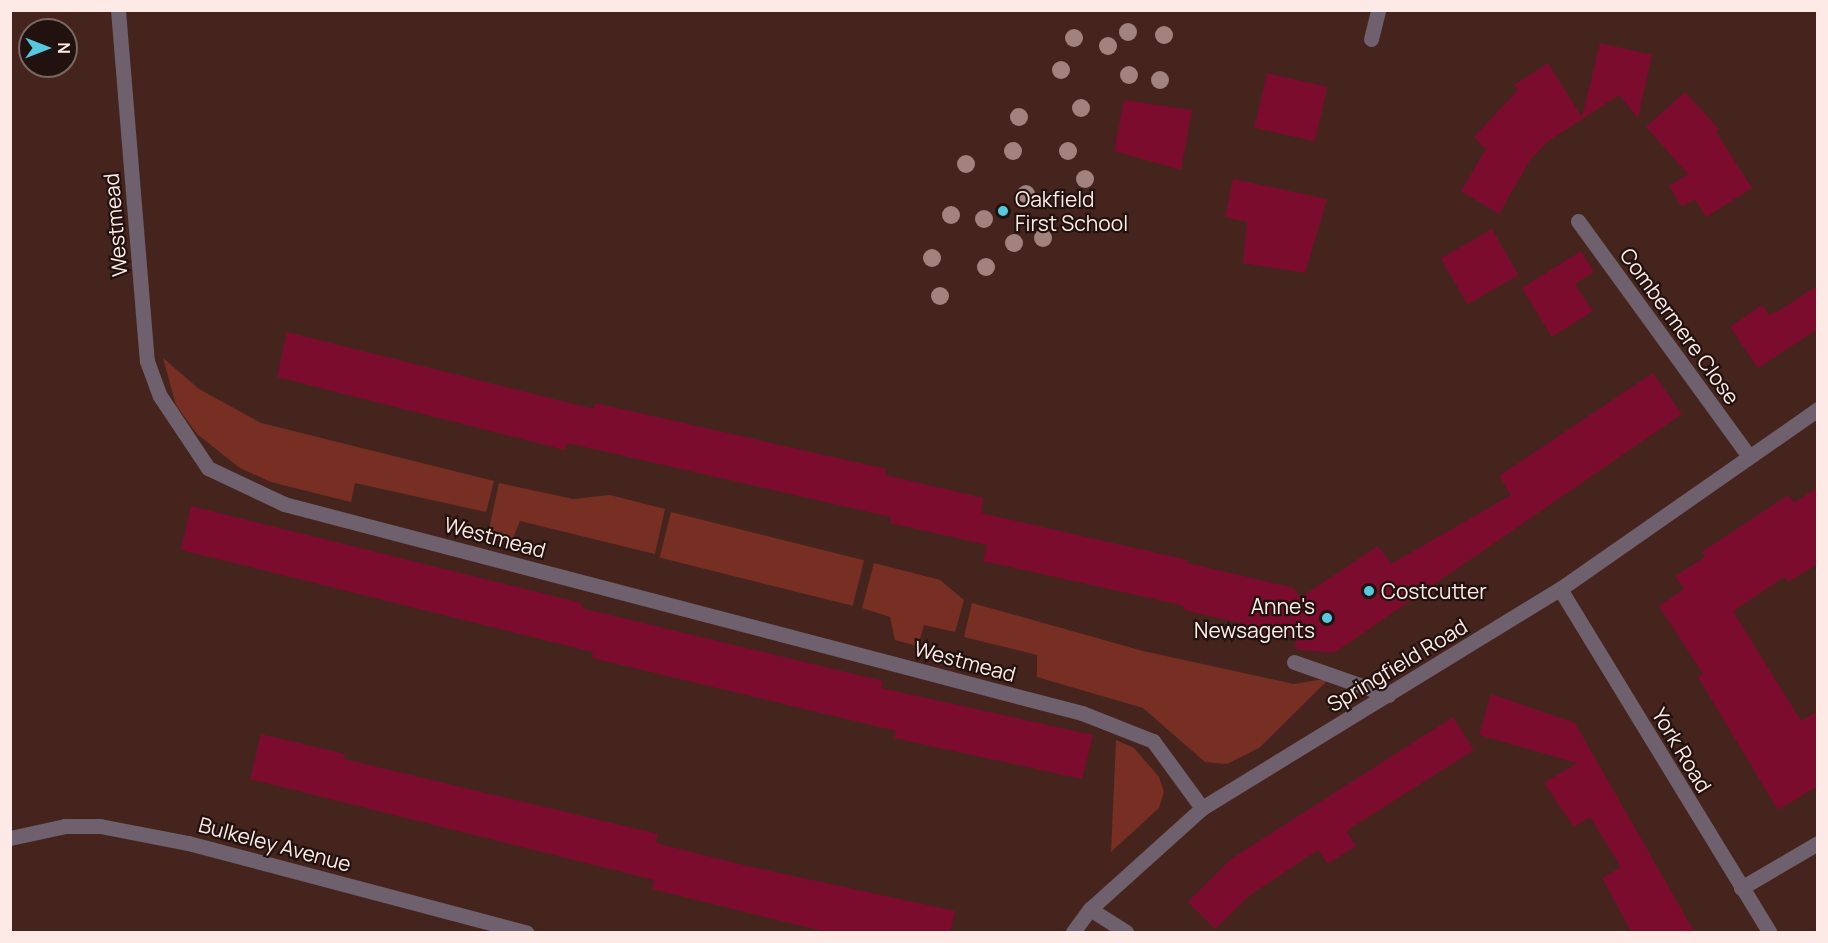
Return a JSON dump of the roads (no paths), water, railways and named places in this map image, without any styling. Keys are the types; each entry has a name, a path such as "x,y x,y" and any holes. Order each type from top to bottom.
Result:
{"street":[{"name":"Westmead","path":"118,10 147,361 160,396 208,468 284,504 1082,713 1153,741 1202,808"},
{"path":"1371,39 1378,10"},
{"name":"Combermere Close","path":"1578,222 1747,454"},
{"name":"Springfield Road","path":"1073,933 1090,909 1202,808 1560,589 1747,454 1818,409"},
{"name":"York Road","path":"1560,589 1769,933"},
{"path":"1294,662 1388,695"},
{"name":"Bulkeley Avenue","path":"10,838 65,825 100,826 188,843 483,926 526,933"},
{"path":"1741,888 1818,843"},
{"path":"1090,909 1126,933"}],"place":[{"name":"Oakfield First School","path":"1003,211"},
{"name":"Costcutter","path":"1369,591"},
{"name":"Anne's Newsagents","path":"1327,618"}]}
